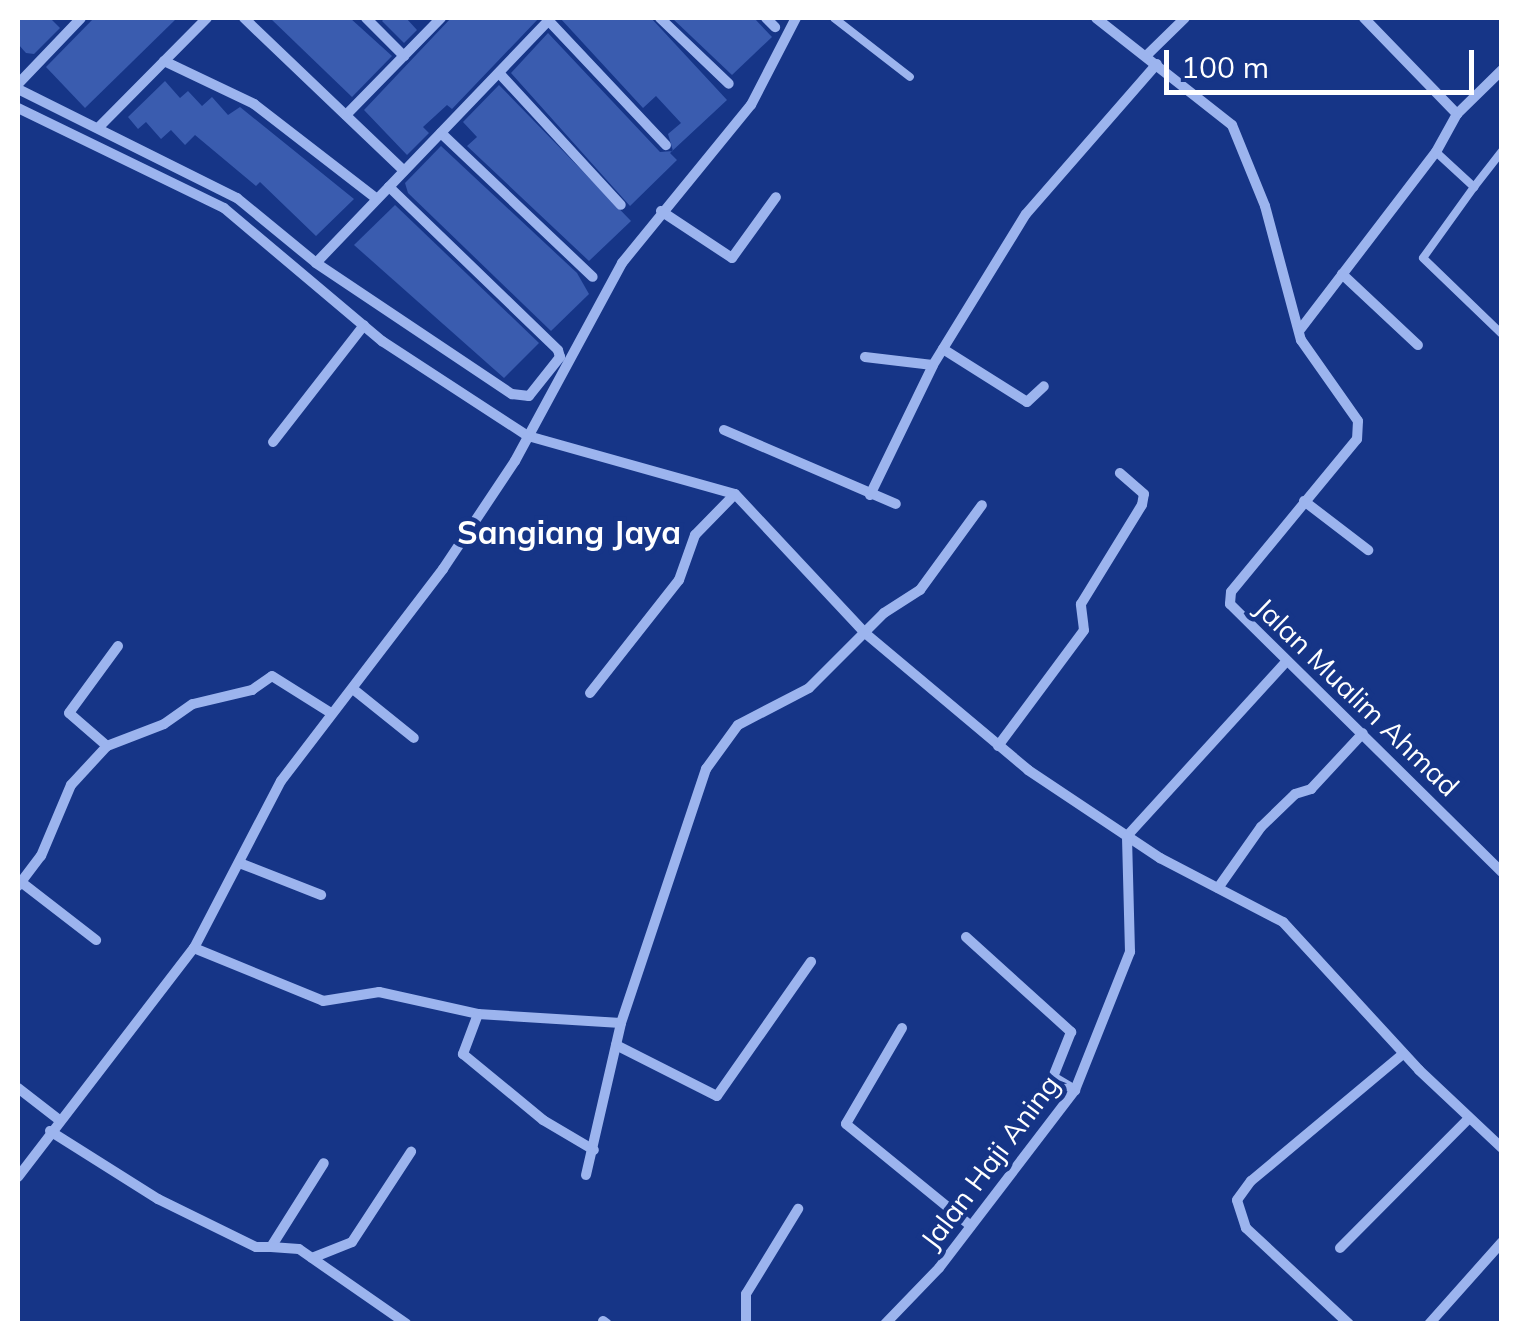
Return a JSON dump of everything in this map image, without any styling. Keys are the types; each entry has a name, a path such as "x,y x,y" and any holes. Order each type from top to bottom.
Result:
{"street":[{"path":"81,18 18,86 236,198 316,263 512,394 529,396 560,357 558,350 389,187"},
{"path":"100,126 206,18"},
{"path":"244,18 404,171"},
{"path":"366,18 404,56"},
{"path":"346,115 441,18"},
{"path":"660,18 729,84"},
{"path":"766,18 775,26"},
{"path":"18,1177 58,1119 194,948 242,864 281,781 421,601 528,436 607,287 661,211 752,105 796,18"},
{"name":"Jalan Mualim Ahmad","path":"1096,18 1232,125 1266,206 1299,331 1358,430 1229,599 1286,662 1502,872"},
{"path":"1146,56 1185,18"},
{"path":"1364,18 1457,114"},
{"path":"316,263 550,19 666,145"},
{"path":"164,61 254,104 377,200"},
{"path":"870,494 933,365 1026,214 1157,64"},
{"path":"1299,331 1436,152 1457,114 1502,70"},
{"path":"500,74 621,205"},
{"path":"18,108 224,208 364,325 528,436 735,494 865,634 998,746 1127,836 1283,922 1403,1054 1502,1148"},
{"path":"440,133 593,276"},
{"path":"661,211 732,258 776,197"},
{"path":"1342,274 1418,345"},
{"path":"273,442 364,325"},
{"path":"943,348 1027,402 1044,386"},
{"path":"864,357 933,365"},
{"path":"724,430 896,504"},
{"path":"998,746 1084,630 1081,604 1142,505 1141,490 1120,473"},
{"path":"590,693 672,590 696,535 735,494"},
{"path":"1304,501 1368,550"},
{"path":"586,1175 621,1023 706,769 738,725 809,688 865,634 920,590 982,505"},
{"path":"107,746 69,712 118,646"},
{"path":"1127,836 1286,662"},
{"path":"96,940 19,884 41,856 71,785 107,746 164,724 193,704 252,690 272,676 331,713"},
{"path":"353,689 414,738"},
{"path":"1218,888 1261,827 1295,794 1312,788 1363,733"},
{"name":"Jalan Haji Aning","path":"886,1324 971,1226 1075,1090 1130,952 1127,836"},
{"path":"242,864 322,895"},
{"path":"966,937 1072,1032 1053,1077 1075,1090"},
{"path":"194,948 323,1001 379,992 478,1014 621,1023"},
{"path":"616,1045 716,1096 811,962"},
{"path":"478,1014 463,1054 543,1120 594,1150"},
{"path":"902,1028 846,1124 971,1226"},
{"path":"1349,1324 1246,1228 1236,1206 1252,1180 1403,1054"},
{"path":"18,1088 58,1119"},
{"path":"1340,1248 1469,1118"},
{"path":"50,1131 228,1238 271,1248 299,1249 407,1324"},
{"path":"312,1258 352,1242 411,1152"},
{"path":"271,1248 324,1163"},
{"path":"746,1324 746,1294 798,1209"},
{"path":"1431,1322 1502,1242"}],"lane":[{"path":"834,18 910,77"},
{"path":"1502,151 1422,258 1502,334"},
{"path":"1436,152 1474,186"}],"building":[{"path":"18,18 50,18 60,28 34,54 26,53 18,44"},
{"path":"94,18 177,18 85,108 46,67"},
{"path":"270,18 350,18 392,56 352,97"},
{"path":"406,18 417,30 404,43 382,21"},
{"path":"451,18 539,18 452,109 447,105 423,127 429,133 407,155 364,110"},
{"path":"560,18 651,18 727,100 673,150 668,134 681,123 656,96 643,108"},
{"path":"672,18 754,18 772,37 732,75"},
{"path":"548,33 660,152 672,151 677,160 630,206 511,73"},
{"path":"165,81 180,98 188,91 202,106 212,97 228,115 240,107 354,199 316,236 260,182 256,186 195,135 185,145 171,130 161,139 146,122 138,129 128,117"},
{"path":"499,85 631,221 589,261 467,146 477,137 463,122"},
{"path":"441,146 577,273 589,294 551,331 408,193 405,183"},
{"path":"395,205 539,343 504,378 354,245"}],"district":[{"name":"Sangiang Jaya","path":"569,532"}]}
